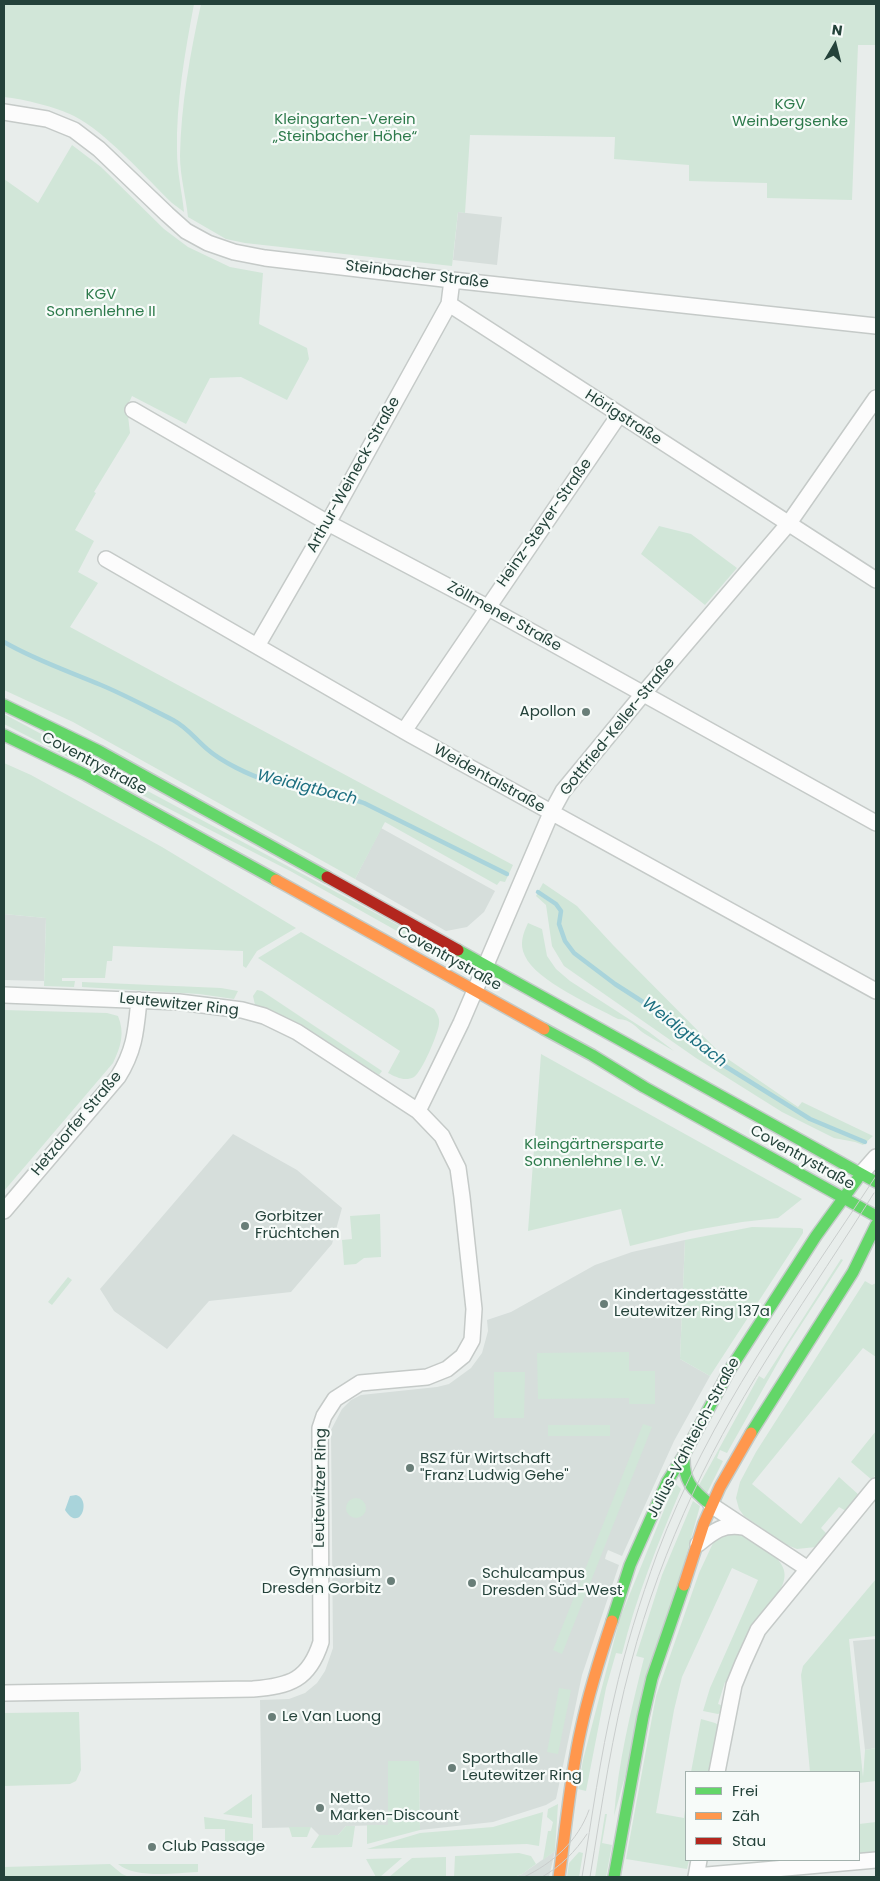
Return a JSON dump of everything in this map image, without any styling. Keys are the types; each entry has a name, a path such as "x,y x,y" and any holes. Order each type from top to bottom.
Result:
{"main road":[{"name":"Coventrystraße","path":"4,705 98,751 876,1182"},
{"name":"Coventrystraße","path":"4,735 86,775 876,1216"},
{"name":"Julius-Vahlteich-Straße","path":"559,1877 573,1772 582,1728 598,1663 630,1565 658,1500 729,1371 842,1198 861,1174"},
{"path":"614,1877 648,1697 664,1641 711,1505 773,1396 853,1272 876,1225"},
{"path":"684,1455 684,1474 688,1483 694,1491 711,1505"}],"street":[{"name":"Steinbacher Straße","path":"4,112 47,118 74,130 99,149 186,231 208,243 234,252 265,258 452,280 876,326"},
{"path":"449,304 452,280"},
{"name":"Hörigstraße","path":"449,304 876,580"},
{"name":"Arthur-Weineck-Straße","path":"257,646 449,304"},
{"name":"Gottfried-Keller-Straße","path":"474,991 551,813 563,791 643,694 789,524 876,398"},
{"name":"Zöllmener Straße","path":"133,410 328,522 487,607 876,823"},
{"name":"Heinz-Steyer-Straße","path":"404,731 619,415"},
{"name":"Weidentalstraße","path":"106,559 404,731 876,991"},
{"path":"418,1111 438,1072 474,991"},
{"name":"Leutewitzer Ring","path":"4,995 180,1002 242,1010 264,1016 296,1032 418,1111 442,1136 458,1168 465,1213 474,1309 472,1340 463,1356 447,1369 427,1377 360,1383 335,1399 324,1416 320,1428 321,1642 308,1669 297,1679 269,1688 4,1693"},
{"name":"Hetzdorfer Straße","path":"4,1211 118,1077 127,1063 134,1044 139,1000"},
{"path":"861,1174 876,1157"},
{"path":"717,1771 734,1685 758,1630 876,1486"},
{"path":"711,1505 808,1569"},
{"path":"698,1544 714,1531 729,1525 745,1528"},
{"path":"699,1861 696,1877 876,1860"}],"shaded area":[{"path":"458,212 502,217 497,265 453,260"},
{"path":"381,828 495,891 484,912 467,927 446,931 355,879"},
{"path":"4,914 46,918 44,981 4,980"},
{"name":"Gorbitzer Früchtchen","path":"233,1134 297,1170 342,1208 332,1244 291,1292 209,1301 167,1349 114,1311 100,1289"},
{"name":"Schulcampus Dresden Süd-West","path":"685,1240 680,1359 710,1376 674,1441 622,1556 608,1550 606,1555 605,1559 619,1565 582,1675 556,1799 546,1805 493,1822 420,1830 419,1761 389,1761 388,1825 346,1826 338,1835 319,1835 311,1827 262,1828 260,1700 289,1699 305,1693 317,1683 325,1671 333,1648 331,1430 342,1409 351,1400 361,1395 449,1384 471,1368 482,1353 488,1331 487,1320 511,1312 595,1265 632,1252"},
{"path":"876,1639 876,1748 865,1750 853,1641"},
{"path":"555,1851 549,1877 514,1877 522,1874"}],"green space":[{"path":"4,4 194,4 187,40 177,133 178,167 184,212 172,203 112,144 87,124 74,116 49,107 4,97"},
{"name":"Kleingarten-Verein „Steinbacher Höhe“","path":"201,4 876,4 876,45 858,45 852,200 767,198 767,183 689,181 689,165 614,159 615,137 470,135 465,213 458,212 452,266 245,243 226,239 188,217 181,171 180,156 184,99"},
{"name":"KGV Sonnenlehne II","path":"72,145 101,167 164,229 188,247 230,267 263,273 259,324 307,348 309,359 287,400 241,377 210,378 186,424 132,396 127,407 130,433 94,492 96,493 75,530 94,541 78,572 98,583 70,627 513,865 505,882 500,881 497,885 385,822 355,879 73,722 4,690 4,179 38,203"},
{"path":"659,526 691,534 737,568 705,605 641,554"},
{"path":"4,714 448,952 445,958 292,872 4,724"},
{"path":"4,763 31,775 162,847 296,928 257,951 246,968 243,966 243,951 113,946 112,961 107,961 105,978 62,978 62,981 75,981 74,987 44,986 46,918 4,914"},
{"path":"543,883 577,906 722,1055 798,1107 802,1102 873,1136 863,1145 834,1138 782,1112 696,1058 564,966 552,946 546,905 536,896"},
{"path":"528,923 542,929 547,956 556,969 570,981 649,1032 674,1051 645,1034 630,1022 618,1019 581,1000 541,975 531,965 523,952 522,939"},
{"path":"301,932 434,1009 439,1020 438,1029 425,1061 414,1077 404,1079 388,1073 400,1051 258,958"},
{"path":"82,982 221,988 238,991 234,999 199,994 82,987"},
{"path":"257,990 262,991 382,1071 379,1075 311,1031 255,1005 253,996"},
{"path":"4,1010 107,1013 118,1016 122,1034 113,1063 4,1191"},
{"name":"Kleingärtnersparte Sonnenlehne I e. V.","path":"541,1054 802,1199 778,1218 690,1231 630,1246 621,1209 528,1231"},
{"path":"380,1214 381,1257 364,1258 356,1264 344,1265 342,1240 352,1239 350,1216"},
{"path":"752,1227 800,1228 803,1229 803,1233 710,1376 680,1359 685,1240"},
{"path":"841,1259 843,1260 786,1348 727,1453 720,1450 717,1458 723,1461 707,1493 698,1487 759,1376 764,1379"},
{"path":"68,1277 72,1280 52,1305 48,1302"},
{"path":"865,1281 872,1285 876,1283 876,1357 863,1348 752,1484 801,1524 839,1477 859,1495 846,1511 839,1507 821,1528 827,1534 816,1547 797,1549 787,1545 744,1516 739,1509 736,1498 740,1482 756,1452"},
{"path":"629,1352 629,1371 655,1371 655,1404 629,1404 629,1398 538,1399 537,1353"},
{"path":"494,1372 525,1372 524,1418 494,1418"},
{"path":"643,1424 652,1427 562,1654 553,1650"},
{"path":"548,1425 610,1425 610,1436 548,1436"},
{"path":"876,1431 876,1474 872,1480 851,1462"},
{"path":"675,1483 681,1489 641,1591 622,1654 616,1653 606,1688 586,1791 578,1789 583,1760 620,1618"},
{"path":"356,1498 363,1501 366,1508 363,1515 356,1518 349,1515 346,1508 349,1501"},
{"path":"693,1501 700,1506 614,1816 622,1756 644,1658 636,1656 662,1575"},
{"path":"724,1533 744,1536 776,1557 783,1567 785,1577 776,1596 749,1634 730,1684 725,1682 718,1704 724,1706 723,1712 718,1714 703,1711 710,1688 758,1580 732,1568 682,1677 674,1710 656,1813 684,1818 685,1810 685,1861 689,1861 687,1869 626,1859 656,1696 699,1573 714,1541"},
{"path":"876,1579 876,1636 849,1639 863,1777 865,1750 876,1748 876,1781 860,1783 860,1771 810,1771 801,1675 803,1666"},
{"path":"559,1688 571,1690 558,1754 547,1752"},
{"path":"79,1712 81,1770 76,1781 70,1784 4,1786 4,1713"},
{"path":"701,1719 715,1723 720,1726 712,1771 691,1771"},
{"path":"388,1761 419,1761 420,1830 367,1844 367,1825 388,1825"},
{"path":"252,1794 252,1818 223,1814"},
{"path":"558,1804 555,1851 543,1860 548,1831 551,1831 553,1822 547,1817 548,1809"},
{"path":"543,1812 539,1846 527,1844 367,1849 420,1833 493,1827"},
{"path":"605,1814 607,1814 602,1843 612,1845 606,1877 595,1877"},
{"path":"204,1817 253,1824 253,1853 245,1853 225,1845 225,1829 205,1829"},
{"path":"876,1822 876,1860 773,1869 773,1861 860,1861 860,1824"},
{"path":"346,1826 355,1826 352,1847 311,1848 319,1835 338,1835"},
{"path":"289,1827 311,1827 307,1837 292,1837"},
{"path":"579,1852 583,1853 579,1877 567,1877 569,1863"},
{"path":"519,1853 531,1856 536,1864 514,1877 454,1877 455,1856"},
{"path":"446,1857 446,1877 389,1877 412,1858"},
{"path":"402,1858 380,1877 376,1877 366,1859"},
{"path":"110,1864 129,1877 4,1877 4,1867"},
{"path":"118,1864 198,1864 198,1872 156,1874 135,1872"}],"water":[{"path":"76,1495 81,1498 84,1508 79,1517 75,1518 70,1516 65,1510 70,1496"}],"waterway":[{"name":"Weidigtbach","path":"4,642 40,660 119,693 173,720 213,754 244,772 280,785 364,803 507,874"},
{"name":"Weidigtbach","path":"538,892 556,904 561,911 559,924 565,941 574,953 615,984 668,1018 712,1058 810,1119 865,1142"}],"tram line":[{"path":"582,1877 604,1743 623,1661 657,1554 678,1503 701,1454 756,1359 876,1176"},
{"path":"590,1877 608,1769 624,1689 658,1576 675,1534 712,1454 733,1415 874,1193"},
{"path":"524,1877 545,1865 563,1850 578,1832 589,1810"},
{"path":"542,1877 567,1858 587,1834"}],"traffic: fast":[{"path":"4,705 99,751 327,877"},
{"path":"4,735 86,775 276,880"},
{"path":"458,950 876,1182"},
{"path":"544,1029 876,1216"},
{"path":"612,1621 630,1565 667,1482 684,1455 729,1371 816,1236 861,1174"},
{"path":"751,1433 853,1272 876,1225"},
{"path":"684,1455 685,1472 690,1484 711,1505"},
{"path":"614,1877 643,1717 652,1678 684,1585"}],"traffic: slow":[{"path":"276,880 544,1029"},
{"path":"684,1585 704,1523 720,1487 751,1433"},
{"path":"559,1877 577,1747 591,1688 612,1621"}],"traffic: jam":[{"path":"327,877 458,950"}],"place":[{"name":"Apollon","path":"586,712"},
{"name":"Gorbitzer Früchtchen","path":"245,1226"},
{"name":"Kindertagesstätte Leutewitzer Ring 137a","path":"604,1304"},
{"name":"BSZ für Wirtschaft \"Franz Ludwig Gehe\"","path":"410,1468"},
{"name":"Gymnasium Dresden Gorbitz","path":"391,1581"},
{"name":"Schulcampus Dresden Süd-West","path":"472,1583"},
{"name":"Le Van Luong","path":"272,1717"},
{"name":"Sporthalle Leutewitzer Ring","path":"452,1768"},
{"name":"Netto Marken-Discount","path":"320,1808"},
{"name":"Club Passage","path":"152,1847"}],"park label":[{"name":"KGV Weinbergsenke","path":"790,114"}]}
